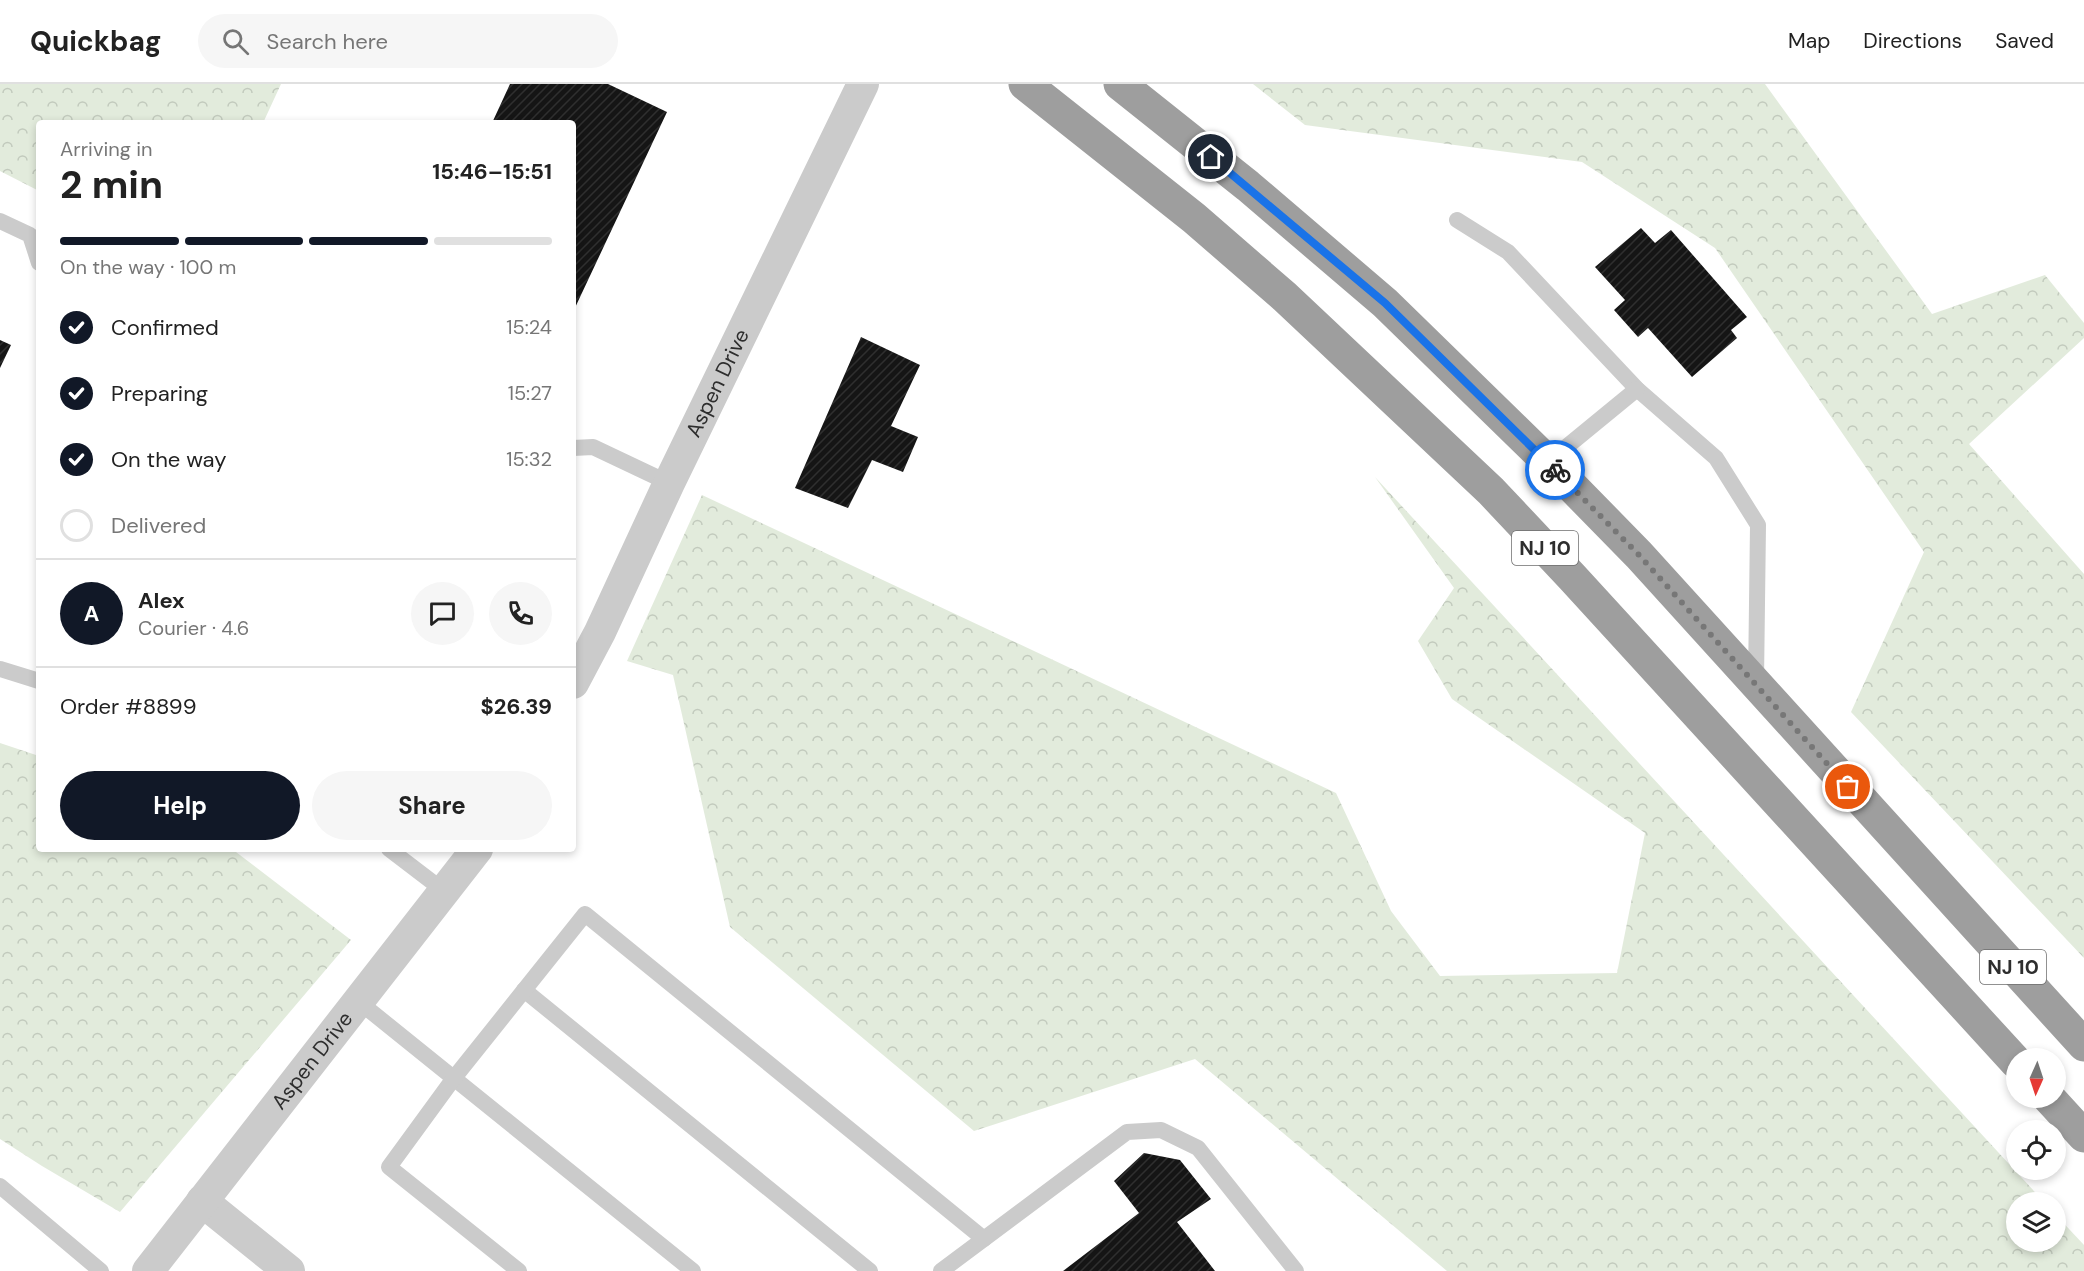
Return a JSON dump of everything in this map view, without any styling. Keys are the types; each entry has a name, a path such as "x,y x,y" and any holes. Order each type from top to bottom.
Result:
{"highway":[{"name":"NJ 10","path":"1025,84 1194,218 1285,297 1491,491 2006,1051"},
{"name":"NJ 10","path":"1120,84 1248,186 1385,303 1548,462 1639,555 2084,1045"},
{"path":"2058,1108 2084,1136"}],"street":[{"name":"Aspen Drive","path":"576,677 600,632 669,483 863,84"},
{"name":"Aspen Drive","path":"148,1271 475,852"},
{"path":"202,1201 289,1271"}],"lane":[{"path":"1457,220 1508,252 1637,389 1716,458 1758,525 1756,685"},
{"path":"0,221 30,235 36,254"},
{"path":"1548,462 1637,389"},
{"path":"576,448 593,447 669,483"},
{"path":"0,669 36,680"},
{"path":"393,852 444,891"},
{"path":"519,1271 389,1167 454,1078 585,914 984,1239"},
{"path":"524,990 870,1271"},
{"path":"358,1001 693,1271"},
{"path":"941,1271 1127,1132 1161,1130 1198,1148 1296,1271"},
{"path":"1,1188 101,1271"}],"green space":[{"path":"0,84 281,84 264,120 36,120 36,189 0,171"},
{"path":"1253,84 1765,84 1932,314 2045,275 2084,323 2084,338 1969,444 2084,574 2084,958 1851,712 1924,552 1715,248 1582,162 1305,125"},
{"path":"1375,477 2006,1161 2006,1180 2024,1180 2035,1192 2006,1192 2006,1252 2066,1252 2066,1226 2084,1245 2084,1271 1447,1271 1195,1059 974,1131 730,927 673,675 627,661 702,495 1336,793 1391,911 1440,976 1617,973 1645,833 1452,699 1418,641 1454,588"},
{"path":"0,743 36,755 36,852 236,852 351,940 120,1212 0,1139"}],"building":[{"path":"510,84 608,84 667,112 576,306 576,120 493,120"},
{"path":"1641,228 1655,243 1671,230 1747,317 1731,330 1737,338 1692,377 1648,328 1638,337 1614,310 1625,300 1595,267"},
{"path":"861,337 920,365 891,426 918,437 903,472 872,460 848,508 795,488"},
{"path":"0,340 11,345 0,368"},
{"path":"1144,1153 1180,1160 1211,1199 1177,1222 1215,1271 1063,1271 1139,1213 1114,1181"}],"way so far":[{"path":"1555,470 1639,555 1848,787"}],"route":[{"path":"1211,157 1385,303 1555,470"}]}
